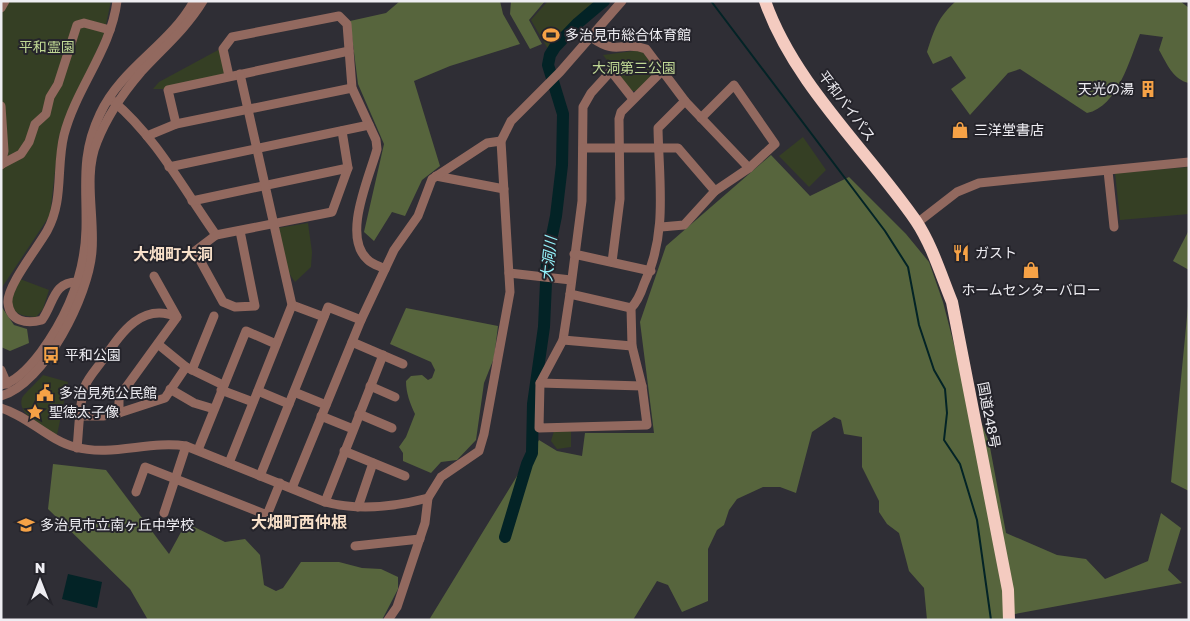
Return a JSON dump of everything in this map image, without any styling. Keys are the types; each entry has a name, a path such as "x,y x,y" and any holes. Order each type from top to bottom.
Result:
{"highway":[{"name":"平和バイパス","path":"765,1 790,52 825,104 917,222"},
{"name":"国道248号","path":"917,222 935,258 952,302 1008,590 1009,620"}],"street":[{"path":"1,8 5,1"},
{"path":"77,282 67,282 60,286 42,320 32,323 20,321 10,313 7,301 11,288 36,251 56,210 66,128 110,30 117,1"},
{"path":"1,370 4,385 24,372 51,338 66,312 77,282 85,248 84,175 86,154 99,114 109,97 136,65 174,30 194,1"},
{"path":"1,396 15,390 30,378 56,344 77,307 92,254 92,161 96,144 116,104 141,72 184,29 203,1"},
{"path":"388,620 397,607 420,539 425,523 428,498 441,476 479,451 484,434 510,292 501,141 511,121 560,72 622,1"},
{"path":"229,76 223,48 232,37 339,16 347,24 352,88 376,140 377,149 360,204 357,241 367,260 385,269"},
{"path":"1,164 21,154 29,142 35,124 46,114 50,97 58,84 77,26 84,23 110,30"},
{"path":"591,38 603,46 614,49 637,46 646,48 685,101 749,168"},
{"path":"176,124 168,90 349,51"},
{"path":"612,262 620,199 619,119 621,112 663,70"},
{"path":"633,99 611,72 591,93 583,107 582,200 570,294 563,340 540,383 539,428 558,429 647,425 642,386 632,346 631,308 636,303 651,270 661,227 658,128 685,101"},
{"path":"229,463 292,305 240,74"},
{"path":"661,227 684,225 715,191 749,168 775,144 734,85 701,118"},
{"path":"147,136 176,124 352,88"},
{"path":"109,97 147,136 216,235"},
{"path":"1,106 4,151 1,164"},
{"path":"169,167 369,126"},
{"path":"240,231 255,306 235,307 223,302 195,251 216,235 332,212 348,168 342,131"},
{"path":"292,488 361,320 401,237 418,216 432,179 487,143 501,141"},
{"path":"583,148 678,148 715,191"},
{"path":"917,222 957,192 980,183 1189,162"},
{"path":"192,202 348,168"},
{"path":"1108,171 1114,228"},
{"path":"436,176 504,188"},
{"path":"574,254 651,270"},
{"path":"509,273 571,280"},
{"path":"154,276 177,317"},
{"path":"570,294 631,308"},
{"path":"292,305 324,317"},
{"path":"260,476 328,307 361,320"},
{"path":"77,448 85,386 132,322 142,316 154,313 169,314 177,317"},
{"path":"81,416 103,416 119,413 165,398 170,389 189,368 214,316"},
{"path":"119,413 119,397 177,317"},
{"path":"198,450 246,331 276,344"},
{"path":"563,340 632,346"},
{"path":"352,342 403,364"},
{"path":"159,344 189,368 222,388 253,402"},
{"path":"325,502 383,355"},
{"path":"540,383 642,386"},
{"path":"370,386 395,397"},
{"path":"170,389 194,403 214,409"},
{"path":"258,391 289,404"},
{"path":"294,392 326,405"},
{"path":"1,408 20,416 61,442 77,448 138,449 172,443 186,446 325,502 342,506 390,506 428,498"},
{"path":"359,414 392,428"},
{"path":"321,416 353,429"},
{"path":"164,513 186,446"},
{"path":"344,451 406,476"},
{"path":"358,507 373,463"},
{"path":"136,492 145,467 267,515 280,483"},
{"path":"355,546 420,539"}],"green space":[{"name":"平和霊園","path":"1,1 111,1 104,34 59,136 50,215 1,289"},
{"path":"400,1 500,1 503,14 520,44 450,66 414,81 440,166 422,180 405,216 392,212 374,241 364,232 384,144 358,84 350,21 386,13"},
{"path":"511,1 545,1 529,20 542,44 530,49 510,14"},
{"name":"多治見市総合体育館","path":"548,1 600,1 548,49 531,20"},
{"path":"956,1 1180,1 1189,8 1189,83 1174,74 1164,60 1159,50 1163,37 1140,34 1127,68 1115,92 1098,109 1087,113 1020,69 1008,73 970,115 951,89 966,78 951,56 933,64 927,52 937,24"},
{"path":"220,49 225,71 222,76 163,89 153,89 159,82"},
{"name":"大洞第三公園","path":"641,50 657,70 637,91 631,91 603,55"},
{"path":"803,137 826,170 809,187 779,156"},
{"path":"771,155 810,196 849,177 906,234 929,262 943,302 961,372 989,442 1006,533 1057,555 1086,559 1105,579 1148,561 1161,513 1181,528 1168,570 1182,583 1004,616 1003,620 927,620 924,588 909,571 899,533 887,524 879,512 879,501 862,467 862,437 844,434 841,420 834,417 812,432 796,493 780,487 763,487 737,499 729,510 724,525 717,530 708,549 708,601 682,612 668,585 657,581 633,620 429,620 539,440 557,451 582,456 585,433 654,433 640,322 666,246"},
{"path":"1189,167 1189,214 1120,220 1115,173"},
{"path":"308,223 312,252 311,267 295,282 288,272 278,228"},
{"path":"1189,230 1189,270 1173,261"},
{"path":"20,279 49,290 43,309 36,317 20,314 14,310 10,302"},
{"path":"1189,296 1189,491 1171,482"},
{"path":"1,306 14,325 27,329 29,343 10,351 1,347"},
{"path":"406,308 498,326 494,358 484,383 476,440 457,460 441,462 431,473 403,461 403,453 399,447 406,437 415,414 409,398 406,381 411,376 422,375 428,380 432,378 435,370 431,362 390,344"},
{"path":"43,375 68,382 57,435 28,415 21,404 23,396"},
{"path":"571,430 571,447 557,449 551,441 554,431"},
{"path":"53,464 106,470 169,554 186,523 225,542 245,539 260,555 264,585 276,591 283,588 301,562 339,562 362,568 381,569 398,577 398,589 382,620 148,620 130,589 48,509"}],"water":[{"path":"68,574 102,582 97,608 62,599"}],"waterway":[{"name":"大洞川","path":"505,537 532,453 533,404 544,327 547,260 556,216 562,165 563,114 548,65 550,55 555,47 578,23 604,1"},
{"path":"711,1 885,231 908,267 919,325 934,370 945,389 947,413 944,440 960,464 977,520 991,620"}],"place":[{"name":"多治見市総合体育館","path":"551,35"},
{"name":"天光の湯","path":"1148,89"},
{"name":"三洋堂書店","path":"960,130"},
{"name":"ガスト","path":"961,253"},
{"name":"ホームセンターバロー","path":"1031,270"},
{"name":"平和公園","path":"51,355"},
{"name":"多治見苑公民館","path":"45,393"},
{"name":"聖徳太子像","path":"35,412"},
{"name":"多治見市立南ヶ丘中学校","path":"26,525"}],"district":[{"name":"大畑町大洞","path":"173,254"},
{"name":"大畑町西仲根","path":"299,522"}]}
